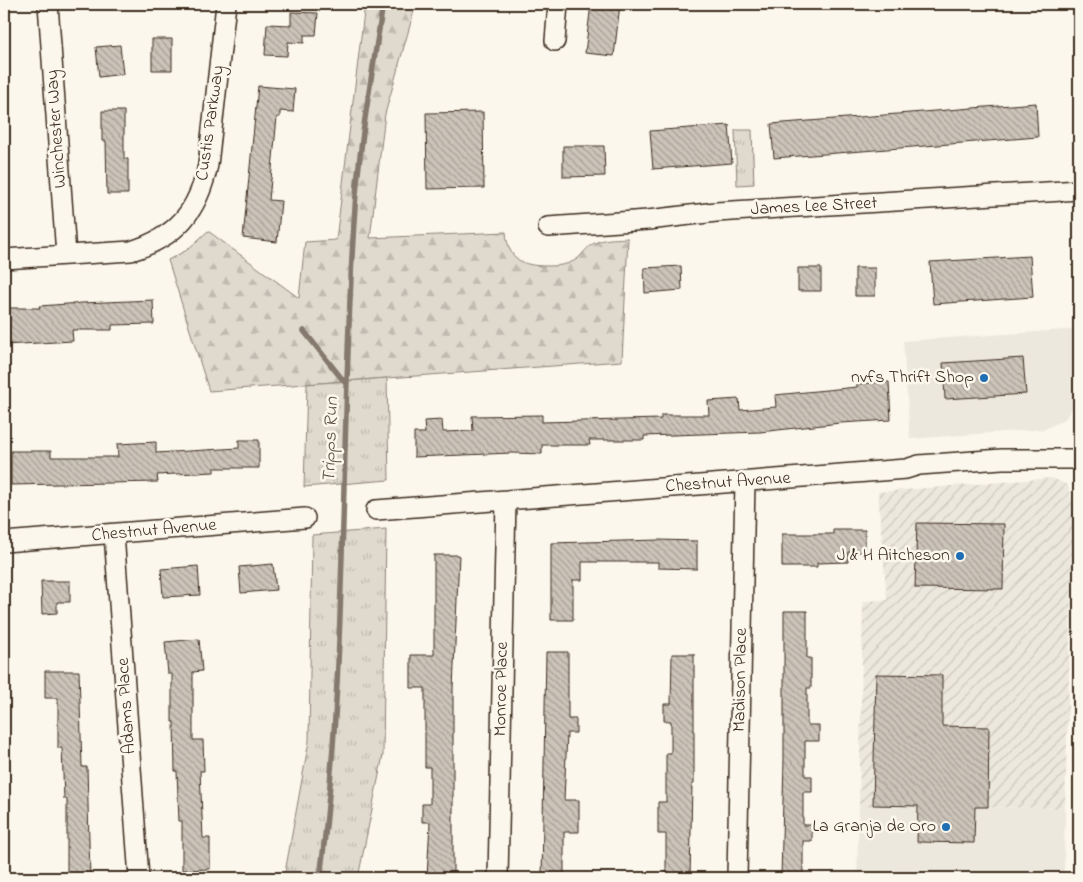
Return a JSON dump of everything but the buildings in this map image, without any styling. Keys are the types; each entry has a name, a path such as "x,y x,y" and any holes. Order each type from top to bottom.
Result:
{"street":[{"name":"Winchester Way","path":"48,4 66,255"},
{"path":"555,42 558,4"},
{"name":"Custis Parkway","path":"4,259 131,251 167,236 180,224 193,207 203,186 208,165 226,8"},
{"name":"James Lee Street","path":"548,227 648,220 716,212 1079,190"},
{"name":"Chestnut Avenue","path":"376,510 906,469 919,465 1011,459 1079,459"},
{"name":"Madison Place","path":"737,878 745,482"},
{"name":"Monroe Place","path":"498,878 506,500"},
{"name":"Chestnut Avenue","path":"4,542 305,518"},
{"name":"Adams Place","path":"114,534 140,878"}],"shaded area":[{"path":"1078,329 1075,403 1065,419 1045,429 910,439 903,341"},
{"path":"1052,478 1068,485 1074,508 1065,808 859,806 863,601 887,600 878,492"},
{"path":"859,806 1065,808 1064,878 857,878"}],"green space":[{"path":"365,4 416,4 385,114 370,238 506,232 510,249 517,259 538,266 555,266 574,261 591,245 597,242 628,238 622,361 209,391 168,260 187,250 208,231 299,298 305,242 336,240"},
{"path":"735,130 752,130 754,184 737,185"},
{"path":"387,378 389,480 304,487 307,384"},
{"path":"386,529 383,755 358,878 284,878 309,741 312,535"}],"waterway":[{"name":"Tripps Run","path":"320,878 335,715 354,222 366,113 383,4"},
{"path":"304,331 346,384"}],"place":[{"name":"nvfs Thrift Shop","path":"984,378"},
{"name":"J & H Aitcheson","path":"960,556"},
{"name":"La Granja de Oro","path":"946,827"}]}
